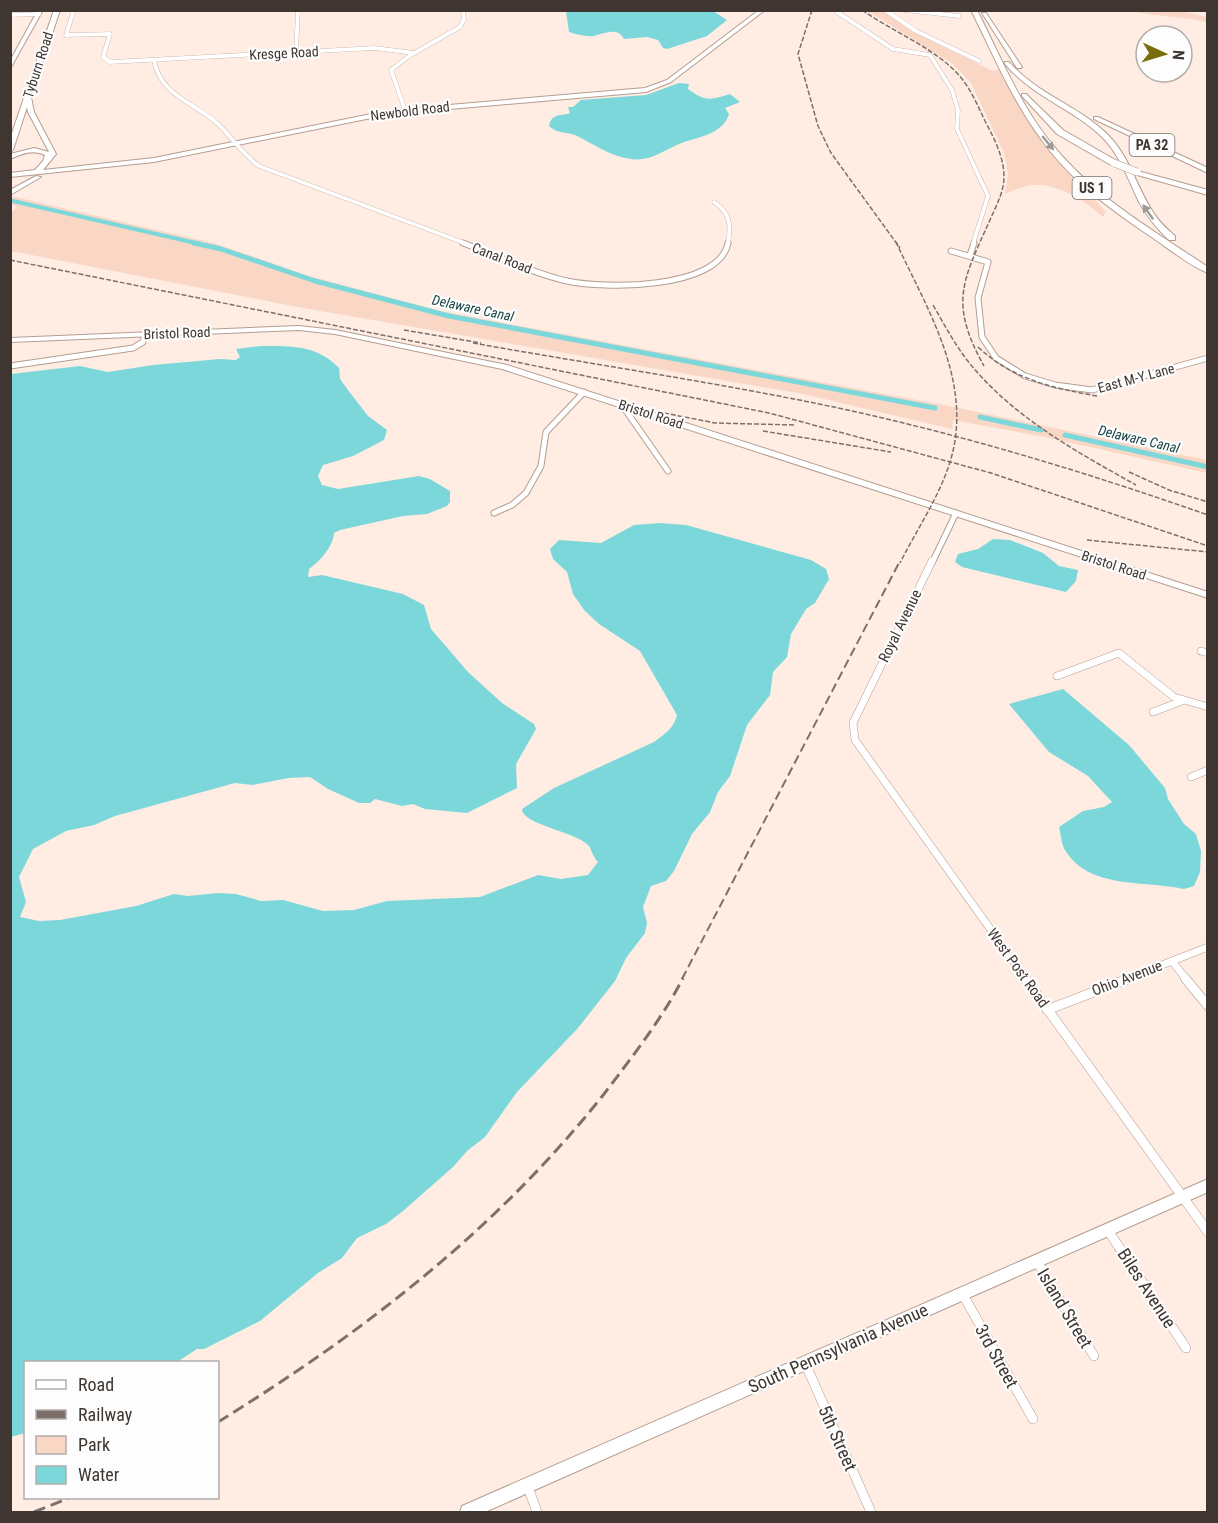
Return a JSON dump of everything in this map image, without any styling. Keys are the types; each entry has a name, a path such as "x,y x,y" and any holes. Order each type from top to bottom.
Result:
{"highway":[{"path":"979,11 1023,71 1041,87 1103,126 1113,137 1118,162"},
{"path":"979,11 1030,117"},
{"name":"US 1","path":"979,11 1008,75 1030,117 1050,147 1090,186 1208,271"},
{"name":"US 1","path":"979,11 1004,58 1016,73 1038,92 1093,126 1111,144 1118,162 1152,218 1167,234 1208,263"},
{"path":"1008,75 1035,108 1060,132 1137,172 1208,193"},
{"path":"1041,87 1096,118"}],"main road":[{"name":"Tyburn Road","path":"10,150 57,10"},
{"path":"763,11 772,10"},
{"name":"Newbold Road","path":"10,175 78,170 154,160 338,121 405,110 632,93 652,89 669,81 763,11"},
{"path":"10,67 40,12"},
{"path":"29,96 32,112 59,167 78,170"},
{"name":"PA 32","path":"1096,118 1208,171"},
{"name":"Tyburn Road","path":"10,139 20,120"},
{"path":"10,158 30,150 41,150 48,154 47,160 42,165 21,173"},
{"path":"36,173 52,154"},
{"path":"10,193 29,180 56,172"},
{"name":"Newbold Road","path":"10,175 36,173"},
{"name":"Bristol Road","path":"10,339 285,328 322,330 487,362 1208,595"},
{"path":"10,346 100,336"},
{"name":"South Pennsylvania Avenue","path":"468,1512 1208,1185"}],"street":[{"name":"Kresge Road","path":"74,10 66,35 110,34 103,56 105,60 154,60 383,48 414,53"},
{"path":"296,52 298,10"},
{"path":"405,110 391,72 395,65 460,27 464,19 463,10"},
{"path":"885,10 916,31 979,62"},
{"path":"904,10 959,16"},
{"path":"10,15 40,12"},
{"path":"837,12 893,50 930,56 950,86 960,116 957,129 988,196 970,255 951,251"},
{"name":"Canal Road","path":"154,60 156,72 168,89 215,122 250,160 265,168 554,278 594,286 629,287 664,282 692,273 711,263 728,245 731,231 727,214 714,202"},
{"name":"East M-Y Lane","path":"970,255 988,262 978,298 985,344 1000,361 1024,376 1055,385 1092,390 1208,358"},
{"path":"10,366 133,348 143,342 145,334"},
{"path":"494,513 512,505 526,493 542,466 546,432 584,392"},
{"path":"622,405 668,471"},
{"name":"Royal Avenue","path":"855,740 853,723 956,513"},
{"path":"1057,676 1120,653 1164,690 1182,701 1208,707"},
{"path":"1153,712 1182,701"},
{"name":"West Post Road","path":"855,740 1208,1232"},
{"path":"1191,777 1208,770"},
{"name":"Ohio Avenue","path":"1047,1010 1208,947"},
{"path":"1172,961 1208,1006"},
{"name":"Biles Avenue","path":"1107,1229 1186,1348"},
{"name":"Island Street","path":"1036,1260 1094,1356"},
{"name":"3rd Street","path":"962,1293 1033,1419"},
{"name":"5th Street","path":"805,1363 871,1512"},
{"path":"528,1487 537,1512"}],"green space":[{"path":"868,11 884,11 933,42 993,71 1000,69 1011,92 1042,142 1106,212 1103,217 1079,199 1052,187 1032,185 1005,194 1008,173 1004,153 971,83 953,64"},
{"path":"1133,11 1183,11 1207,17 1207,22 1152,14"},
{"path":"11,196 217,244 309,276 440,311 949,406 1207,460 1207,473 1045,437 953,420 952,429 803,394 303,308 11,251 11,213 17,207 11,204"}],"water":[{"path":"566,11 713,11 727,20 707,36 667,49 663,48 658,40 647,37 624,39 615,32 591,36 569,32"},
{"path":"679,83 689,84 688,89 704,98 730,94 740,102 725,108 729,114 726,121 715,131 638,160 616,155 575,135 549,126 552,119 570,113 568,107 573,107 581,100 646,95"},
{"path":"283,346 303,348 322,355 339,368 340,379 368,416 387,430 384,440 353,456 323,465 318,476 322,485 338,489 419,476 430,479 450,491 450,502 447,506 427,514 403,516 334,533 325,553 309,569 308,577 322,575 403,594 424,605 431,629 468,672 502,703 534,724 536,729 516,764 517,788 467,813 425,809 413,804 402,806 375,799 370,803 359,803 328,789 310,777 288,778 253,785 235,783 115,816 94,825 66,831 33,849 19,877 26,902 20,917 39,921 60,920 136,906 174,894 188,896 218,893 236,894 261,901 283,900 323,911 354,910 387,901 480,897 538,875 561,879 588,875 598,862 589,846 573,836 540,824 524,815 522,809 554,788 654,742 671,727 677,715 640,651 599,624 584,610 573,594 567,572 553,559 550,549 559,540 601,543 634,525 661,523 686,525 811,560 826,569 829,579 815,603 806,609 791,634 787,657 773,672 770,695 747,725 730,776 718,792 710,812 692,834 674,871 666,881 651,886 643,907 647,923 645,933 626,958 615,981 578,1028 517,1092 485,1137 403,1211 386,1224 357,1238 342,1258 318,1273 260,1321 204,1349 197,1349 179,1361 24,1361 24,1433 11,1437 11,374 80,366 108,372 153,365 220,359 236,360 240,357 236,349"},
{"path":"993,539 1010,540 1043,553 1059,566 1078,570 1076,581 1066,592 962,567 955,562 958,554 978,549"},
{"path":"1063,689 1129,745 1165,788 1168,799 1184,824 1196,834 1201,851 1200,872 1194,886 1184,889 1103,878 1075,863 1065,850 1059,827 1083,811 1104,807 1112,802 1088,776 1049,752 1009,704"}],"waterway":[{"name":"Delaware Canal","path":"13,201 200,244"},
{"name":"Delaware Canal","path":"194,243 221,249 315,281 449,316 935,408"},
{"name":"Delaware Canal","path":"980,417 1041,430"},
{"name":"Delaware Canal","path":"1065,435 1208,467"}],"railway":[{"path":"812,10 798,54 818,126 831,153 897,243"},
{"path":"862,10 924,47 957,73 973,96 1000,155 1004,170 1003,188 972,260 963,293 966,325 984,366"},
{"path":"897,243 900,248"},
{"path":"897,243 932,317 950,369 955,396 957,423 955,436"},
{"path":"10,260 769,413 950,462"},
{"path":"933,305 967,360 1003,398 1045,431 1136,485"},
{"path":"404,330 481,343"},
{"path":"473,343 751,391 843,409 955,436"},
{"path":"978,347 1005,367 1033,380 1097,396"},
{"path":"664,413 715,423 795,425"},
{"path":"763,431 891,452"},
{"path":"950,462 955,436"},
{"path":"955,436 1027,456 1208,515"},
{"path":"900,563 930,508 950,462"},
{"path":"950,462 991,473 1208,546"},
{"path":"1129,472 1169,490 1208,502"},
{"path":"1087,540 1208,552"},
{"path":"682,979 900,561"},
{"path":"219,1421 325,1352 376,1314 426,1275 519,1190 604,1094 656,1023 683,978"},
{"path":"34,1512 66,1499"}]}
